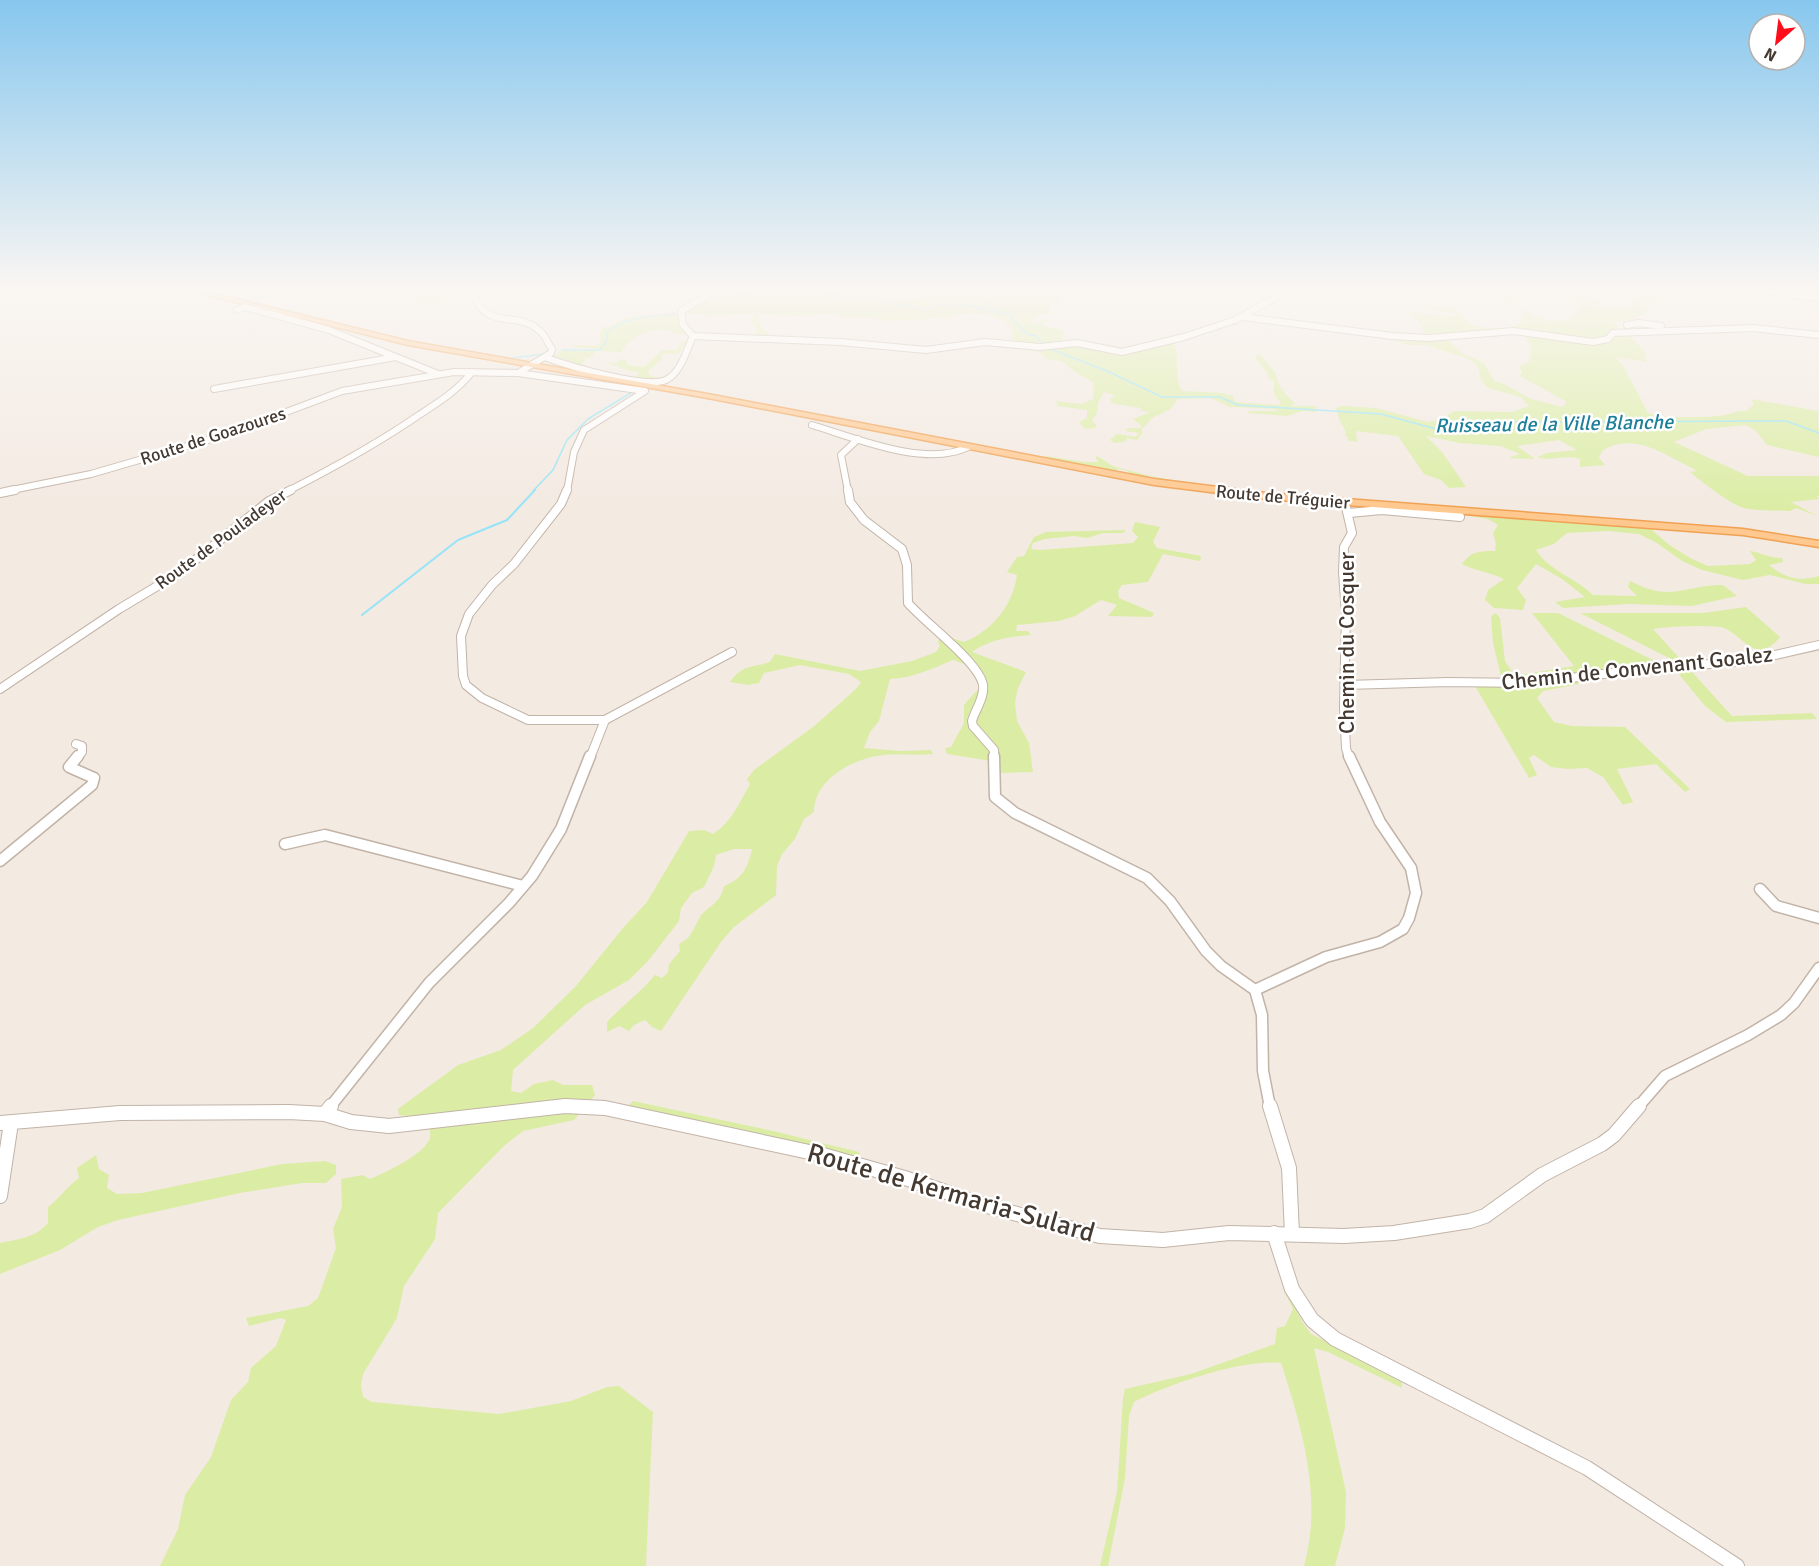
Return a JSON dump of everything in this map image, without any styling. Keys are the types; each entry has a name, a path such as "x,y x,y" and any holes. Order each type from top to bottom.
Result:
{"main road":[{"name":"Route de Tréguier","path":"508,361 754,405 1154,482 1246,494 1345,503 1743,532 1819,544"}],"street":[{"path":"214,388 372,361"},
{"path":"406,361 438,374"},
{"path":"518,373 540,361"},
{"path":"555,361 583,374"},
{"path":"573,368 647,381 664,381 669,378 680,361"},
{"name":"Route de Pouladeyer","path":"0,689 119,609 179,573 269,501 389,436 459,388 472,372"},
{"name":"Route de Goazoures","path":"0,493 91,474 225,435 342,391 438,374 518,373 645,391 629,403 592,423 581,435 574,452 567,492 561,504 514,564 492,585 469,614 461,636 463,676 466,685 475,694 522,718 543,721 604,720"},
{"path":"812,425 889,448 936,454 960,452 968,447"},
{"path":"858,440 841,455 850,502 864,520 902,549 908,565 908,603 941,638 964,656 982,681 984,688 972,721 973,726 994,750 995,797 1015,813 1147,878 1170,901 1206,951 1221,966 1255,990 1262,1016 1263,1071 1269,1103 1289,1168 1292,1234"},
{"name":"Chemin du Cosquer","path":"1255,990 1326,957 1380,942 1403,929 1409,918 1416,893 1411,868 1380,822 1346,748 1344,707 1346,615 1343,572 1344,547 1352,533 1345,503"},
{"path":"1349,513 1382,510 1460,517"},
{"name":"Chemin de Convenant Goalez","path":"1346,685 1448,682 1530,683 1644,669 1749,661 1819,645"},
{"path":"325,1114 371,1054 444,967 542,864 554,843 604,720 620,714 732,652"},
{"path":"0,861 92,785 94,778 69,767 82,752 82,746 76,744"},
{"path":"285,844 325,834 523,886"},
{"path":"1760,889 1776,906 1819,918"},
{"name":"Route de Kermaria-Sulard","path":"6,1123 120,1113 290,1112 325,1114 351,1122 389,1126 565,1106 605,1108 823,1155 908,1179 987,1206 1100,1236 1163,1240 1229,1233 1344,1236 1394,1233 1460,1223 1485,1216 1542,1175 1614,1135 1665,1076 1748,1035 1781,1015 1794,1003 1819,968"},
{"path":"0,1196 6,1123"},
{"path":"1274,1233 1292,1289 1312,1320 1335,1339 1587,1468 1737,1566"}],"green space":[{"path":"568,361 584,361 580,366"},
{"path":"626,361 628,365 644,367 650,361 660,361 648,371 650,376 661,378 655,380 637,378 635,377 639,374 637,371 633,372 605,362"},
{"path":"1062,361 1177,361 1178,379 1182,391 1223,393 1233,396 1235,402 1278,405 1281,403 1274,394 1274,381 1267,378 1268,374 1258,361 1265,361 1276,373 1282,389 1295,403 1291,406 1316,406 1316,412 1302,411 1287,416 1248,413 1249,411 1278,409 1230,407 1211,398 1178,399 1170,409 1152,418 1141,430 1143,432 1137,440 1127,438 1126,441 1115,443 1110,440 1117,434 1136,437 1139,433 1126,431 1127,428 1140,428 1142,426 1133,419 1150,412 1142,411 1141,408 1111,403 1111,398 1116,396 1104,392 1092,421 1096,425 1095,428 1085,429 1079,422 1087,418 1087,410 1058,406 1056,401 1081,404 1093,399 1094,383"},
{"path":"1471,361 1484,363 1494,381 1531,399 1562,407 1567,402 1520,376 1522,372 1519,367 1529,361 1619,361 1648,413 1655,415 1707,417 1724,415 1747,411 1754,404 1751,399 1818,411 1819,457 1767,445 1756,431 1746,425 1706,429 1674,442 1748,476 1819,476 1819,496 1817,496 1819,499 1791,502 1817,516 1796,508 1790,511 1753,510 1734,504 1690,472 1696,471 1694,469 1638,444 1614,445 1602,451 1599,458 1605,465 1580,467 1580,459 1537,457 1547,453 1577,450 1559,440 1517,446 1535,459 1508,458 1520,454 1500,446 1460,443 1426,436 1442,452 1466,487 1449,488 1441,480 1424,474 1398,436 1356,431 1357,442 1347,440 1349,438 1345,436 1346,432 1336,408 1342,406 1376,408 1428,422 1440,420 1454,411 1512,412 1529,406 1521,397 1488,388 1481,381 1478,367"},
{"path":"1046,456 1098,462 1095,456 1113,466 1150,476 1132,476 1122,469 1115,470 1116,472 1045,459"},
{"path":"1151,476 1203,485 1256,491 1255,493 1157,480"},
{"path":"1469,516 1651,529 1668,544 1708,566 1750,564 1756,560 1750,551 1782,558 1783,562 1769,565 1792,578 1805,579 1819,576 1819,584 1805,584 1770,575 1743,580 1702,570 1682,561 1657,543 1639,534 1608,531 1567,533 1554,544 1536,550 1548,564 1593,595 1637,596 1628,587 1630,581 1657,591 1667,592 1723,585 1737,596 1692,606 1629,604 1563,608 1555,602 1585,597 1562,579 1536,564 1517,588 1526,600 1523,610 1494,608 1485,600 1488,590 1504,579 1462,564 1469,556 1476,553 1495,551 1493,533 1498,525 1488,519"},
{"path":"1135,522 1160,527 1153,542 1157,548 1201,556 1200,561 1163,554 1148,582 1122,585 1118,591 1119,598 1154,613 1152,617 1108,616 1117,605 1101,600 1075,616 1059,621 1017,625 1016,631 1028,631 1031,635 993,641 972,652 1026,672 1018,688 1015,703 1017,721 1029,743 1033,772 1001,773 992,769 991,761 947,754 945,748 951,747 964,723 964,705 986,680 978,669 953,660 914,675 890,679 879,721 870,732 864,748 900,751 931,750 933,754 889,754 872,757 848,766 828,780 816,800 814,812 804,819 795,839 782,854 777,866 776,895 734,927 721,942 661,1031 652,1027 645,1020 634,1025 629,1031 619,1026 607,1032 607,1022 613,1016 655,975 662,978 668,972 669,964 680,951 679,944 690,936 703,913 720,897 724,886 740,876 752,849 734,849 716,855 714,866 704,887 692,893 681,908 679,921 648,961 629,980 585,1005 513,1070 511,1091 521,1093 534,1084 553,1080 563,1085 592,1085 595,1095 574,1120 523,1131 504,1146 438,1213 435,1239 404,1286 397,1318 363,1374 361,1385 363,1397 372,1402 499,1414 571,1401 607,1387 619,1386 653,1412 646,1566 160,1566 178,1529 185,1495 211,1457 231,1400 248,1382 251,1368 276,1346 286,1320 281,1318 249,1326 246,1318 308,1306 318,1298 336,1248 333,1229 342,1207 341,1179 363,1175 370,1179 404,1162 421,1150 430,1138 428,1118 399,1115 398,1109 458,1065 501,1050 533,1028 576,986 647,902 689,831 704,830 713,834 719,829 739,805 750,784 747,779 754,770 813,727 861,682 849,674 800,665 764,673 759,683 748,685 730,682 735,676 748,668 770,662 775,654 860,671 912,661 936,652 940,646 938,641 943,635 964,642 984,631 1006,606 1017,575 1007,572 1017,557 1024,556 1034,537 1046,532 1126,530 1123,533 1103,533 1087,538 1074,536 1044,539 1033,543 1031,549 1040,550 1133,543 1138,537 1132,531"},
{"path":"1746,607 1780,637 1771,646 1755,649 1720,627 1686,626 1653,629 1732,716 1812,713 1817,719 1726,722 1705,706 1677,672 1673,660 1580,613 1703,613"},
{"path":"1496,613 1500,618 1505,661 1513,673 1526,674 1574,666 1532,613 1558,613 1663,665 1575,676 1579,684 1543,691 1537,698 1554,722 1572,726 1625,727 1690,789 1685,792 1656,764 1617,769 1633,802 1623,805 1603,777 1587,768 1551,767 1534,755 1529,758 1537,775 1529,778 1472,681 1502,680 1493,643 1491,616"},
{"path":"633,1101 859,1152 860,1159 767,1136 627,1108"},
{"path":"96,1155 99,1169 109,1175 107,1188 117,1194 142,1193 282,1164 325,1161 336,1165 336,1174 326,1183 302,1183 240,1193 118,1220 98,1227 60,1250 0,1274 0,1243 26,1237 43,1228 48,1223 48,1207 79,1178 77,1168"},
{"path":"1286,1288 1311,1334 1402,1379 1402,1388 1328,1352 1314,1348 1346,1492 1345,1528 1335,1566 1304,1566 1311,1515 1308,1463 1281,1363 1265,1363 1206,1374 1134,1402 1129,1416 1125,1478 1108,1566 1100,1566 1117,1492 1125,1389 1191,1374 1275,1344 1277,1328 1285,1326 1293,1309 1283,1289"}],"waterway":[{"name":"Ruisseau de la Ville Blanche","path":"1082,361 1162,397 1220,397 1238,405 1381,414 1436,429 1509,422 1786,421 1819,433"},
{"name":"Ruisseau de la Ville Blanche","path":"533,491 553,470 567,440 588,419 634,391"},
{"name":"Ruisseau de la Ville Blanche","path":"362,615 458,540 507,520 535,490"}]}
